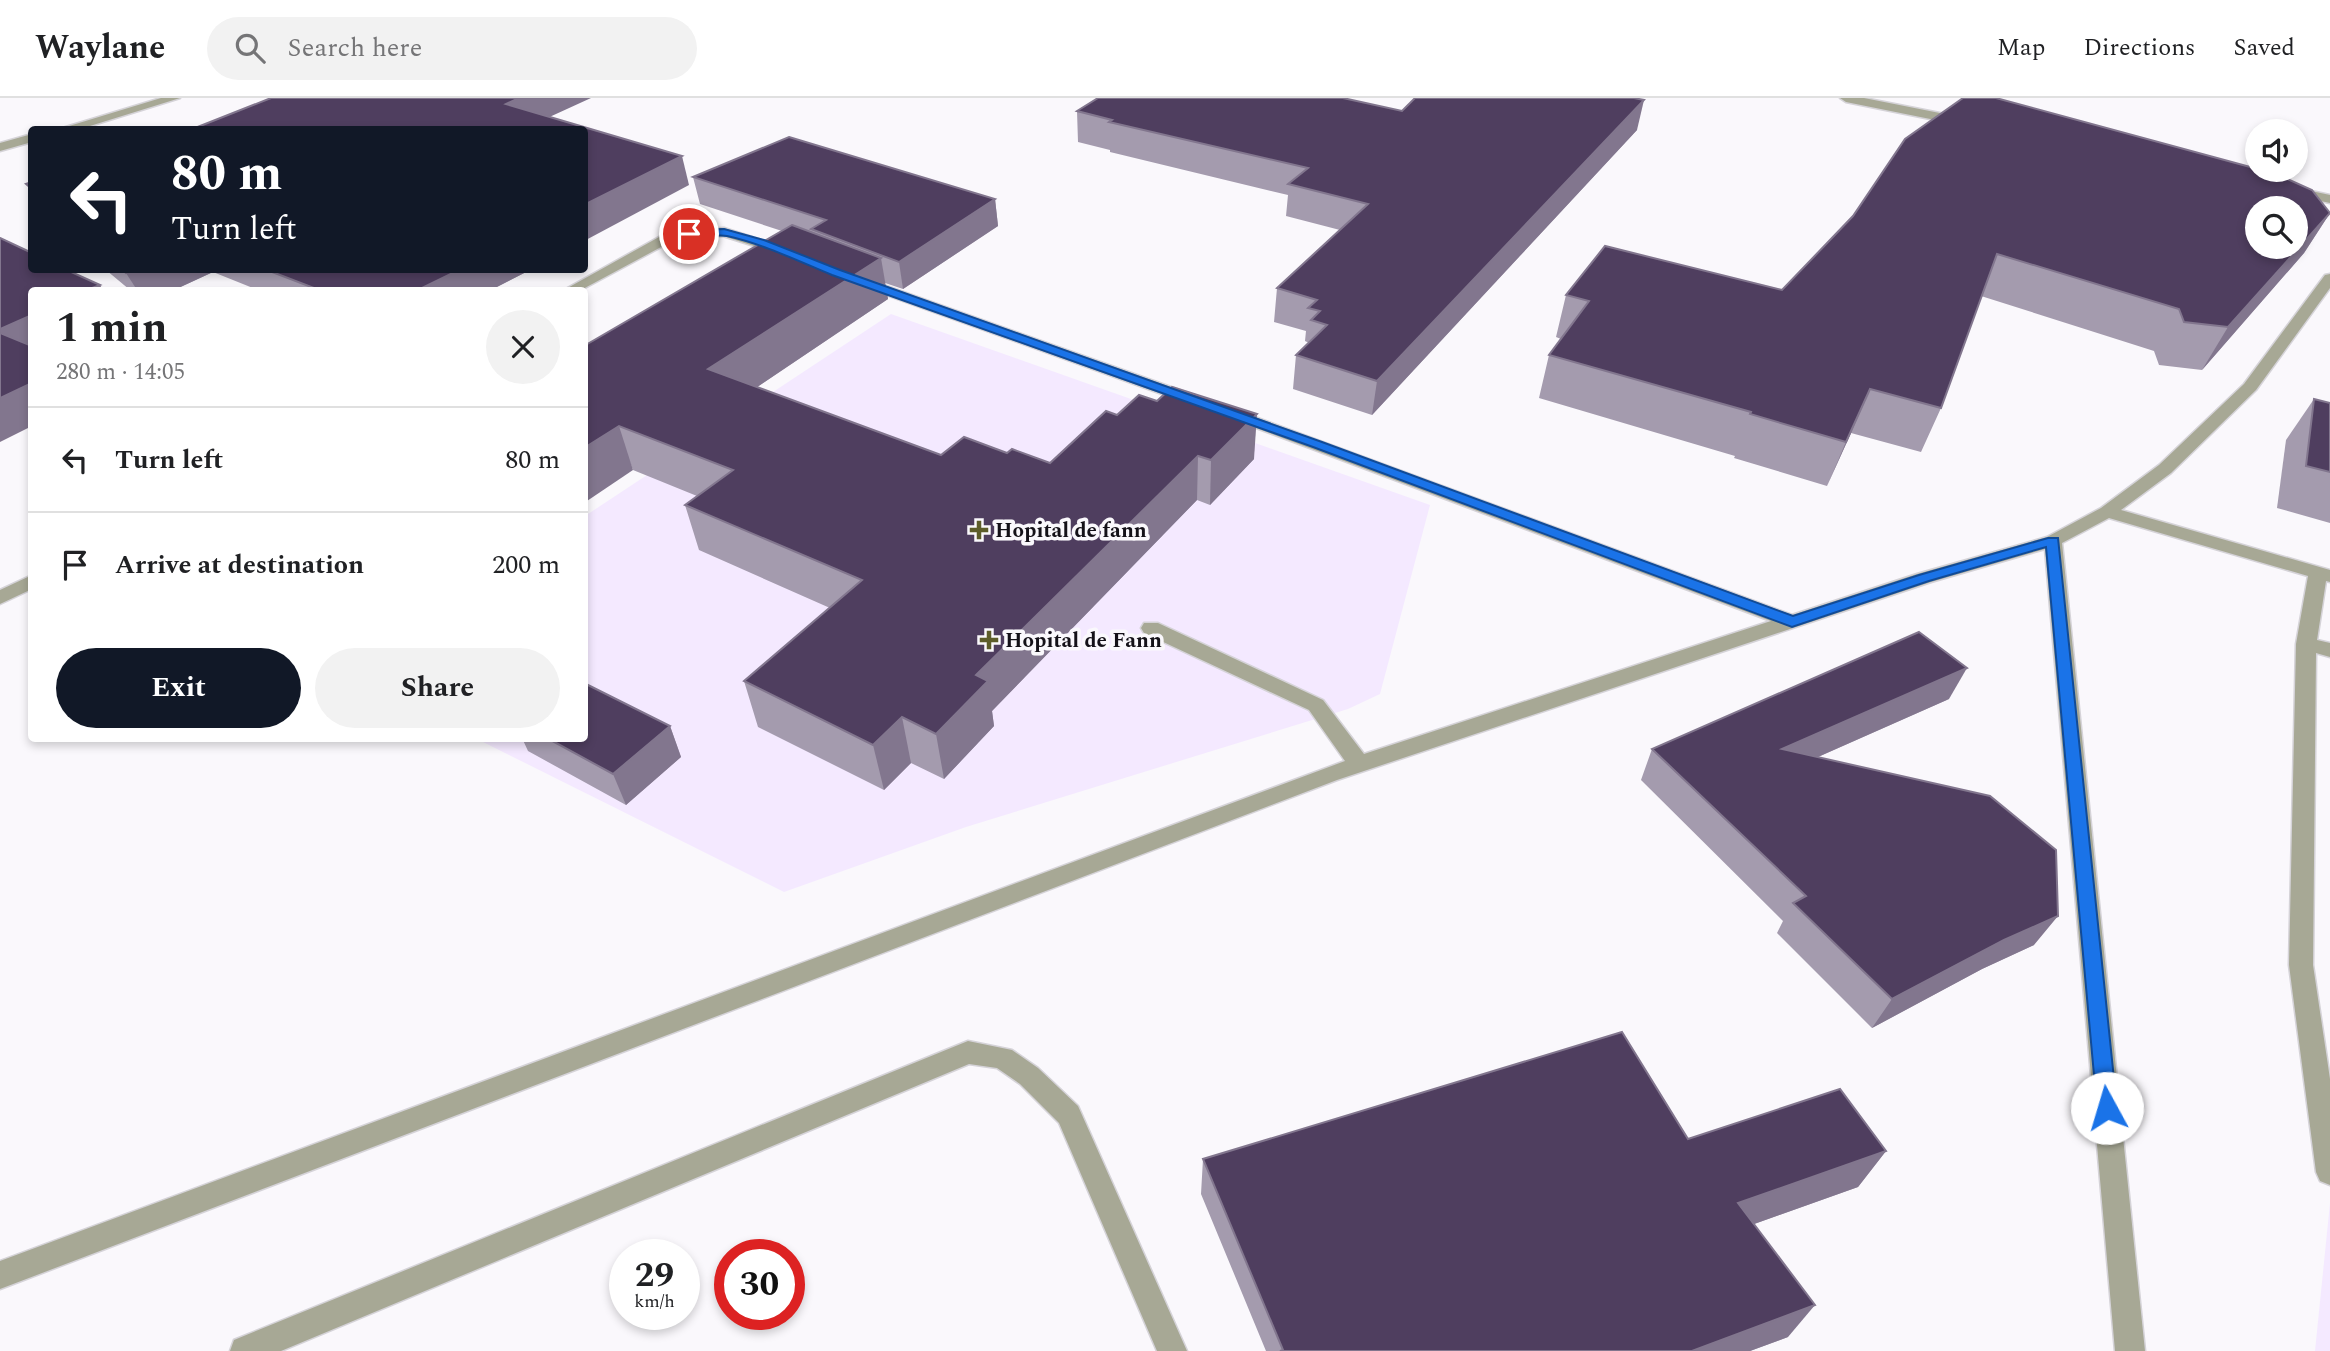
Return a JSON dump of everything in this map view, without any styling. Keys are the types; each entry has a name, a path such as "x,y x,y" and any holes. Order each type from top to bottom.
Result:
{"street":[{"path":"76,126 174,98"},
{"path":"1846,98 1981,125"},
{"path":"0,147 28,139"},
{"path":"2276,187 2330,198"},
{"path":"577,287 673,235 724,232 798,257"},
{"path":"849,277 1317,445 1792,622"},
{"path":"0,1275 1359,764 1924,578 2053,541 2107,512 2165,468 2250,387 2330,278"},
{"path":"2107,512 2324,575 2306,644 2301,965 2330,1171"},
{"path":"2053,541 2130,1351"},
{"path":"0,597 28,583"},
{"path":"1151,628 1316,705 1359,764"},
{"path":"2306,644 2330,650"},
{"path":"246,1351 968,1052 1003,1058 1029,1076 1069,1115 1172,1351"}],"shaded area":[{"name":"Hopital de Fann","path":"891,314 1430,505 1380,694 1348,709 966,827 784,892 483,742 588,742 588,514"},
{"path":"2330,1203 2330,1351 2315,1351"}],"building":[{"path":"271,98 519,98 506,104 580,126 200,126"},
{"path":"1098,98 1343,98 1402,111 1415,98 1644,100 1377,381 1296,355 1327,325 1311,320 1320,311 1308,308 1317,300 1277,288 1368,204 1288,184 1308,168 1109,122 1112,120 1077,111"},
{"path":"1963,98 1996,98 2245,166 2245,182 2294,182 2312,190 2330,213 2308,238 2308,196 2245,196 2245,259 2289,259 2228,327 2184,322 2179,309 1997,254 1941,408 1870,389 1846,442 1549,355 1589,301 1566,295 1605,246 1782,290 1853,216 1905,139"},
{"path":"588,128 682,156 588,203"},
{"path":"789,137 995,199 899,262 811,229 826,220 693,177"},
{"path":"792,225 881,258 708,369 941,455 964,437 1007,453 1012,449 1050,463 1106,411 1117,415 1139,395 1157,401 1172,387 1257,414 1211,460 1198,456 976,675 988,681 936,734 902,717 873,745 744,681 862,580 685,505 733,470 619,426 588,445 588,344"},
{"path":"0,238 28,251 28,273 74,273 100,285 28,287 28,317 0,329"},
{"path":"275,273 453,273 424,287 311,287"},
{"path":"0,333 28,344 28,385 0,398"},
{"path":"2314,399 2330,403 2330,472 2306,466"},
{"path":"1919,632 1967,668 1782,749 1990,796 2056,850 2058,916 2004,940 1892,999 1793,903 1806,896 1652,749"},
{"path":"588,685 670,726 613,774 554,742 588,742"},
{"path":"1622,1032 1688,1139 1840,1089 1886,1151 1738,1203 1815,1305 1692,1351 1280,1351 1283,1350 1203,1159"}],"place":[{"name":"Hopital de fann","path":"979,530"},
{"name":"Hopital de Fann","path":"989,640"}],"route":[{"path":"689,234 724,232 760,242 836,273 1317,445 1792,622 1924,578 2053,541 2107,1108"}]}
